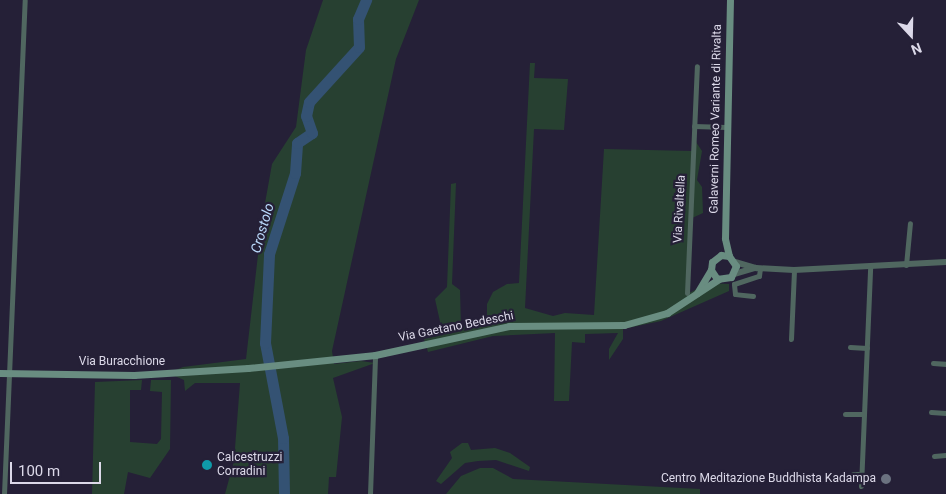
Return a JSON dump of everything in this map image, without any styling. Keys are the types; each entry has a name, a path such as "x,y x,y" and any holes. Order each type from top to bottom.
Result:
{"main road":[{"name":"Galaverni Romeo Variante di Rivalta","path":"729,256 725,238 730,0"},
{"name":"Galaverni Romeo Variante di Rivalta","path":"717,256 725,238"},
{"path":"717,256 729,256 735,262 734,274 728,279 719,279 711,270 717,256"},
{"name":"Via Gaetano Bedeschi","path":"696,295 711,270"},
{"name":"Via Gaetano Bedeschi","path":"245,368 375,355 510,326 639,323 667,313 719,279"},
{"name":"Via Buracchione","path":"0,373 134,375 245,368"}],"street":[{"path":"4,494 24,0"},
{"name":"Via Rivaltella","path":"687,293 697,66"},
{"path":"694,126 726,127"},
{"path":"906,265 910,223"},
{"path":"735,262 758,268 794,270 946,262"},
{"path":"861,486 870,267"},
{"path":"734,274 758,268"},
{"path":"753,296 735,294 734,284 759,276 758,268"},
{"path":"791,338 794,270"},
{"path":"850,347 867,348"},
{"path":"370,494 375,355"},
{"path":"933,363 946,364"},
{"path":"931,412 946,413"},
{"path":"845,414 864,414"},
{"path":"934,456 946,456"},
{"path":"854,474 861,474"}],"green space":[{"path":"323,0 419,0 396,59 332,351 334,364 361,361 375,363 333,378 342,417 336,477 329,477 328,494 225,494 234,461 240,383 195,383 185,391 184,380 168,373 183,367 246,359 262,220 272,164 296,127 306,50"},
{"path":"530,63 535,63 534,78 568,79 564,130 534,129 525,308 553,316 565,313 594,315 604,149 692,151 694,139 702,151 697,180 702,187 703,213 690,219 687,294 709,283 729,284 729,291 661,321 623,329 623,339 609,360 609,349 618,333 585,334 585,343 572,342 569,401 554,401 555,333 493,336 428,352 424,339 443,335 435,299 447,287 451,184 456,183 452,284 460,290 461,327 487,316 487,304 493,292 507,284 519,283"},
{"path":"142,380 141,390 130,390 130,442 157,444 161,439 162,392 150,391 151,380 171,380 170,449 150,478 128,472 124,494 92,494 95,382"},
{"path":"462,443 468,443 471,450 495,448 510,453 530,467 529,471 496,460 478,461 465,463 441,484 436,481 452,458 450,452"},
{"path":"480,468 493,468 513,479 700,489 700,494 446,494 461,476"}],"waterway":[{"name":"Crostolo","path":"284,494 283,438 265,343 269,254 295,173 297,143 312,133 306,116 309,102 359,47 358,19 366,0"}],"place":[{"name":"Calcestruzzi Corradini","path":"207,465"},
{"name":"Centro Meditazione Buddhista Kadampa","path":"886,479"}]}
